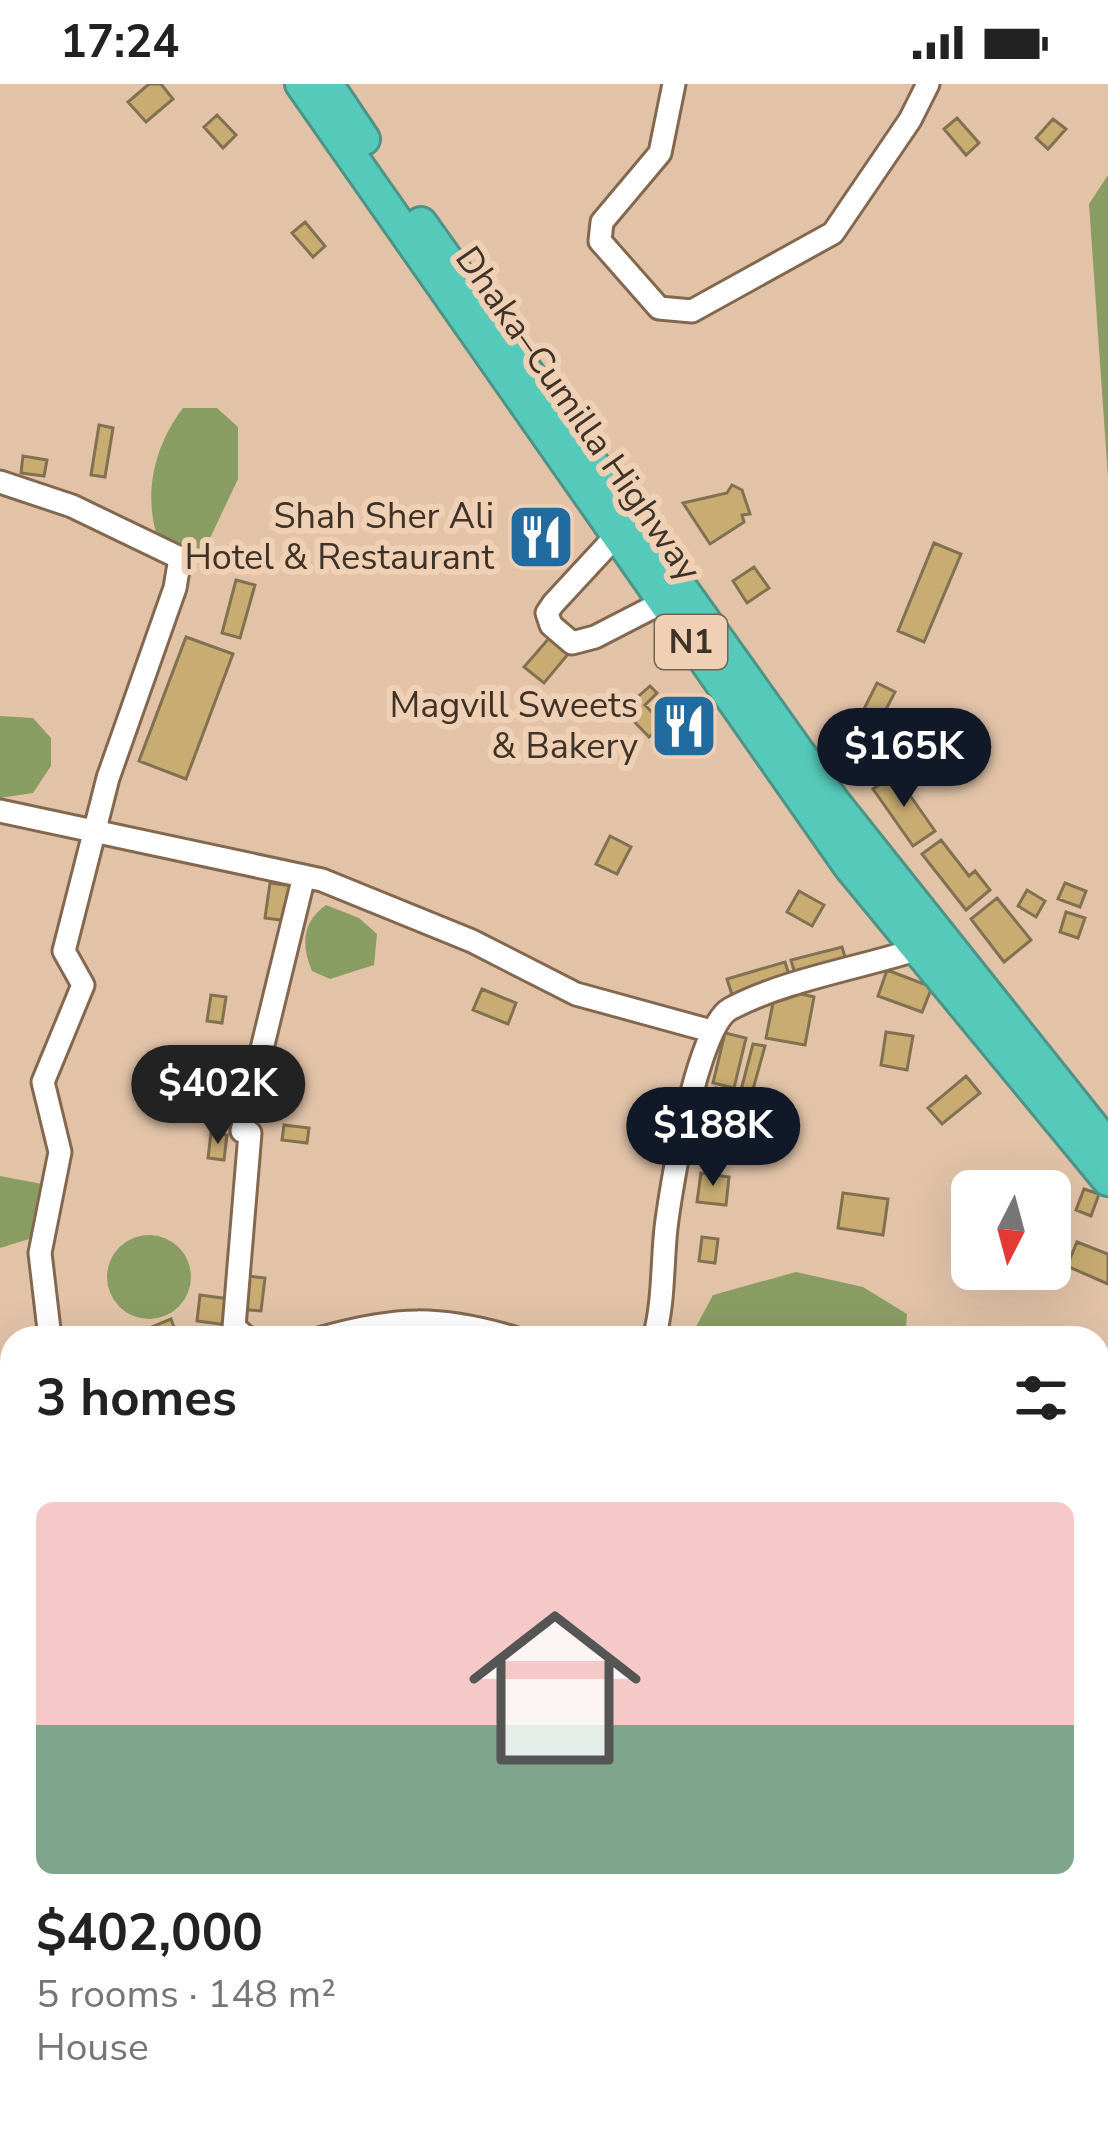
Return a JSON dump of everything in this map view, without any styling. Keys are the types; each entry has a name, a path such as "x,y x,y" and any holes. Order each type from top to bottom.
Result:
{"highway":[{"name":"Dhaka–Cumilla Highway","path":"301,84 849,866 1108,1180"},
{"name":"Dhaka–Cumilla Highway","path":"327,84 834,802 1108,1146"}],"street":[{"path":"674,84 660,153 602,222 600,241 659,308 692,311 833,233 910,120 928,84"},
{"path":"0,482 72,506 180,558 176,588 108,778 64,951 83,985 43,1082 60,1152 40,1253 49,1326"},
{"path":"615,537 553,604 547,613 551,625 572,643 595,637 663,602"},
{"path":"0,811 304,876 472,941 576,994 711,1031"},
{"path":"234,1326 250,1133 242,1131 245,1108 304,876"},
{"path":"655,1326 667,1219 711,1031 726,1011 915,950"},
{"path":"371,1326 399,1319 469,1326"}],"shaded area":[{"path":"1108,175 1108,478 1089,204"},
{"path":"183,408 217,408 238,427 238,479 203,553 158,539 154,522 152,488 158,455"},
{"path":"0,716 33,718 51,738 51,766 33,793 0,798"},
{"path":"326,905 359,918 377,934 374,965 330,979 312,971 306,935 312,919"},
{"path":"0,1176 42,1184 48,1213 42,1235 0,1248"},
{"path":"149,1235 179,1247 191,1277 179,1307 149,1319 119,1307 107,1277 119,1247"},
{"path":"796,1272 863,1287 907,1314 906,1326 696,1326 713,1295"}],"building":[{"path":"149,84 161,84 173,99 146,122 128,102"},
{"path":"217,115 236,135 223,148 204,127"},
{"path":"957,118 979,143 966,155 944,129"},
{"path":"1053,119 1066,129 1048,149 1036,138"},
{"path":"305,222 325,246 313,257 292,233"},
{"path":"99,425 113,428 105,477 91,475"},
{"path":"23,456 47,460 44,476 21,473"},
{"path":"732,485 742,490 750,514 742,515 744,522 710,544 683,503 727,493"},
{"path":"934,543 961,554 924,642 898,631"},
{"path":"754,567 769,588 747,603 733,581"},
{"path":"236,580 255,585 240,638 222,633"},
{"path":"186,637 233,654 186,779 139,761"},
{"path":"550,637 569,653 544,683 524,667"},
{"path":"877,683 895,692 882,717 864,709"},
{"path":"650,686 657,693 645,705 663,724 649,737 623,710"},
{"path":"876,729 902,747 879,781 852,764"},
{"path":"895,774 935,831 913,846 873,789"},
{"path":"610,836 631,847 617,874 596,864"},
{"path":"941,840 969,876 975,871 990,890 966,910 922,854"},
{"path":"270,883 293,886 288,921 265,918"},
{"path":"1065,883 1086,891 1080,907 1058,899"},
{"path":"1027,890 1045,901 1036,917 1018,906"},
{"path":"799,891 824,905 812,926 787,912"},
{"path":"997,898 1031,940 1004,962 971,919"},
{"path":"1066,912 1085,918 1078,938 1060,932"},
{"path":"842,947 847,964 796,978 791,960"},
{"path":"785,962 790,978 732,995 727,979"},
{"path":"887,970 932,987 922,1012 878,996"},
{"path":"482,989 516,1003 508,1024 473,1010"},
{"path":"801,994 814,997 805,1045 766,1038 773,1003"},
{"path":"211,995 226,997 222,1023 207,1021"},
{"path":"886,1032 913,1036 907,1070 881,1065"},
{"path":"725,1033 746,1038 734,1088 713,1083"},
{"path":"753,1044 765,1046 752,1093 741,1090"},
{"path":"966,1076 980,1093 942,1124 928,1108"},
{"path":"716,1088 742,1098 739,1110 712,1103"},
{"path":"284,1125 309,1128 307,1143 282,1140"},
{"path":"211,1133 227,1135 224,1160 208,1158"},
{"path":"701,1173 729,1177 726,1205 697,1202"},
{"path":"1084,1189 1099,1194 1091,1216 1076,1210"},
{"path":"843,1193 888,1199 883,1235 838,1228"},
{"path":"702,1237 718,1239 715,1263 699,1261"},
{"path":"1077,1242 1108,1254 1108,1284 1071,1268"},
{"path":"240,1275 265,1278 261,1311 236,1309"},
{"path":"200,1295 230,1299 227,1325 197,1321"}],"place":[{"name":"Shah Sher Ali Hotel & Restaurant","path":"541,537"},
{"name":"Magvill Sweets & Bakery","path":"684,726"}]}
